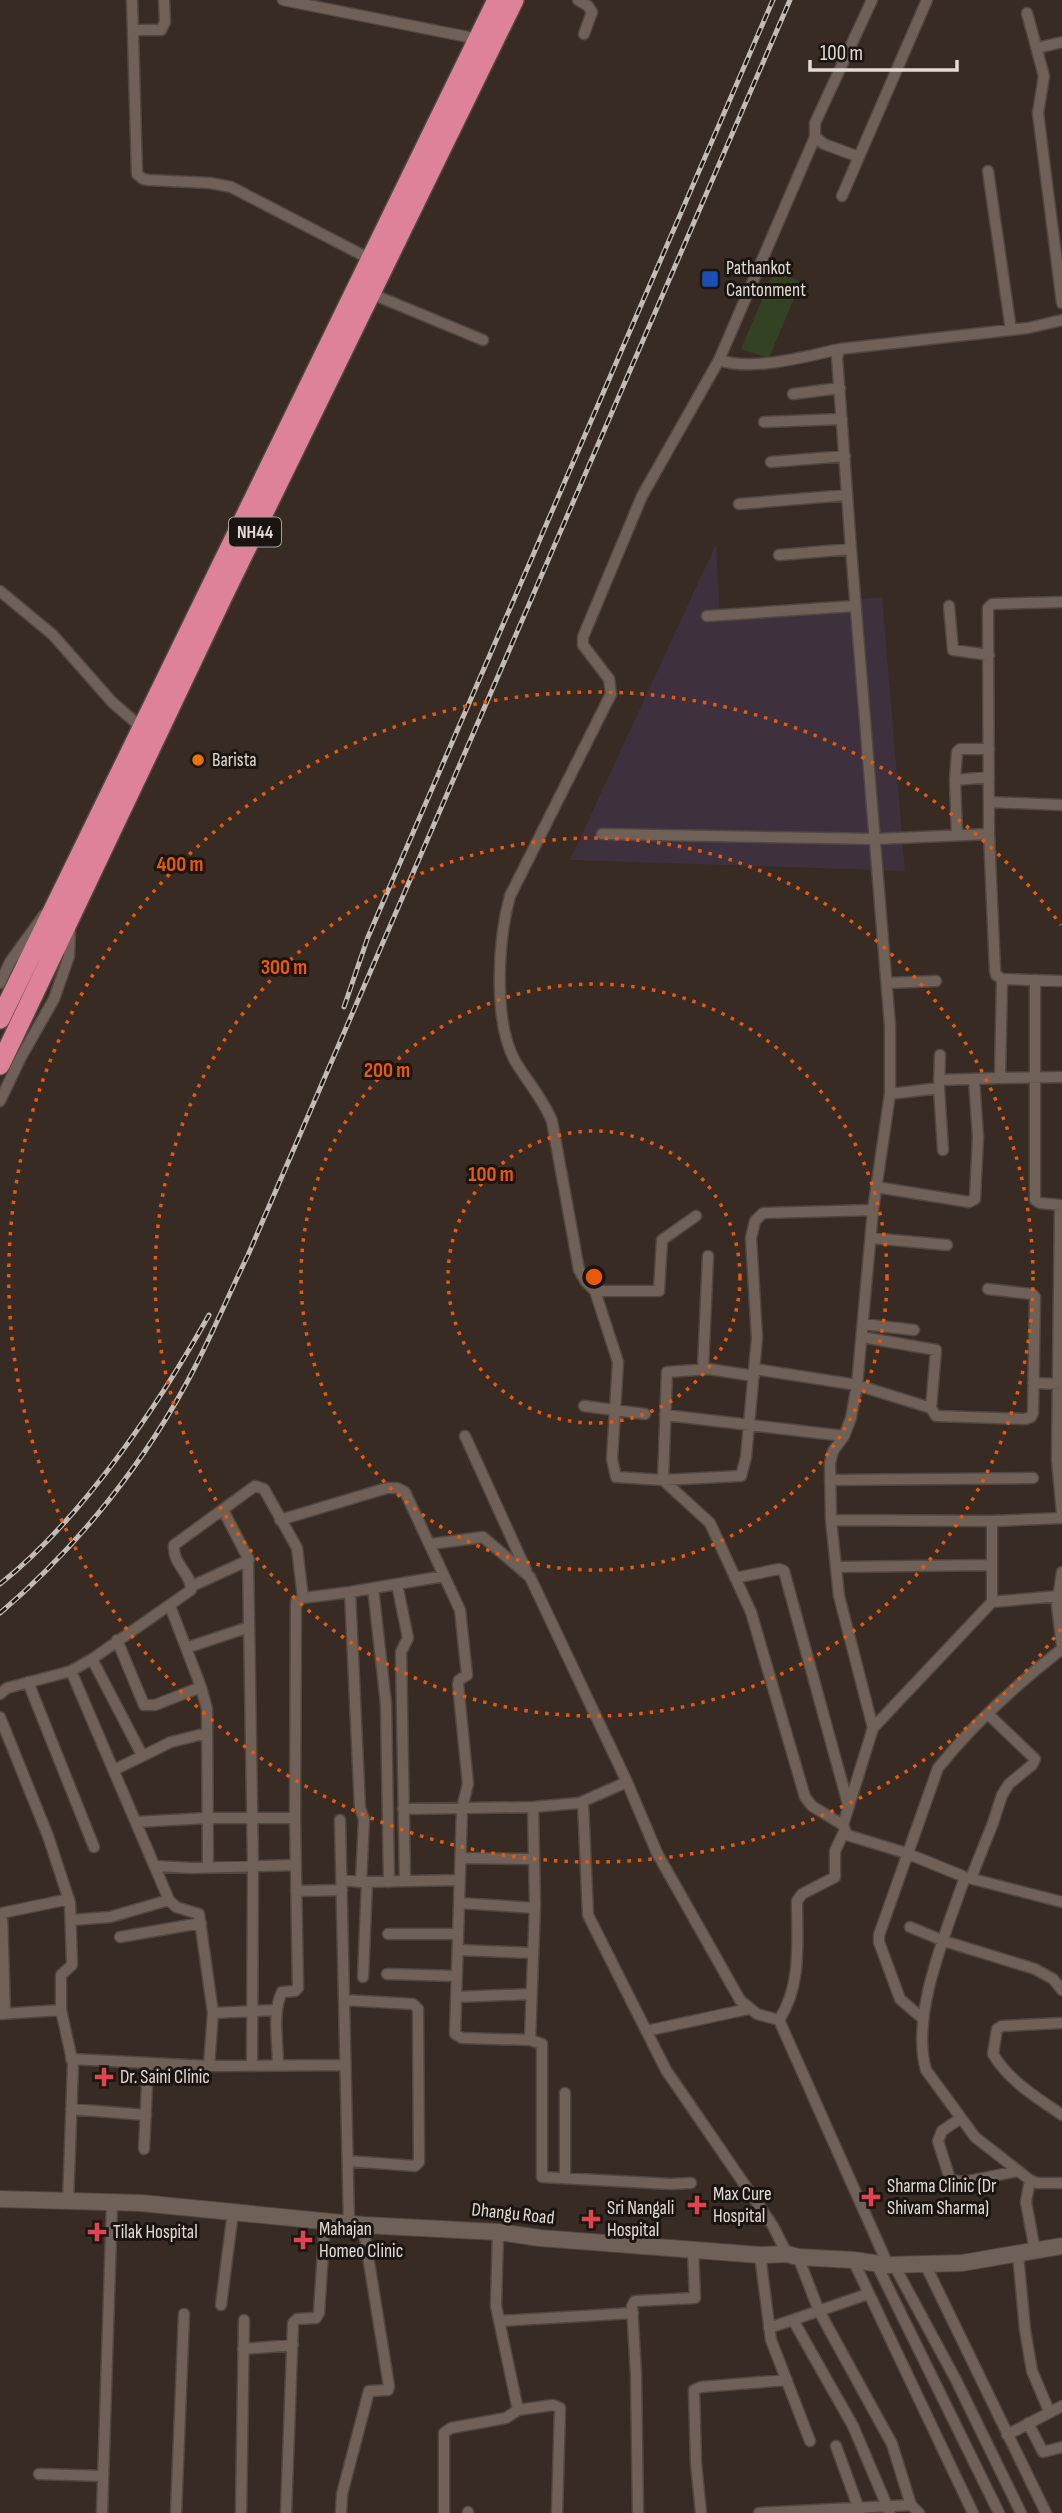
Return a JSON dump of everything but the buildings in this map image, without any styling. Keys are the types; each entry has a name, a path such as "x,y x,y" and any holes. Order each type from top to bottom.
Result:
{"highway":[{"name":"NH44","path":"0,1020 65,907 224,594 346,328 370,259 497,0"},
{"name":"NH44","path":"0,1065 142,728 346,328 372,294 514,0"}],"street":[{"path":"132,0 137,174 149,180 210,183 231,187 370,259"},
{"path":"133,30 161,30 165,22 164,0"},
{"path":"283,0 478,39"},
{"path":"578,0 589,6 592,12 584,34"},
{"path":"872,0 815,123 815,137 719,360 642,496 583,637 583,645 609,679 611,694 510,896 504,921 499,999 502,1025 515,1060 552,1121 579,1270 595,1291 618,1354 612,1458 616,1477 663,1480 741,1476 746,1457 755,1373 757,1338 751,1238 757,1217 763,1213 775,1212 873,1210"},
{"path":"842,196 927,0"},
{"path":"1027,13 1045,82 1038,113 1062,303"},
{"path":"1037,48 1062,42"},
{"path":"815,137 824,144 859,157"},
{"path":"988,171 1011,330"},
{"path":"372,294 483,340"},
{"path":"719,360 733,365 791,359 840,349 1011,330 1062,320"},
{"path":"840,349 837,357 850,549 890,1026 890,1094 873,1210 857,1385 851,1419 831,1456 830,1480 839,1596 873,1728"},
{"path":"793,394 840,388"},
{"path":"764,422 842,419"},
{"path":"771,462 845,456"},
{"path":"739,504 847,495"},
{"path":"779,555 850,549"},
{"path":"0,591 53,635 112,702 142,728"},
{"path":"1062,602 990,605 988,608 989,834 995,970 996,975 1002,979 1062,981"},
{"path":"707,616 855,606"},
{"path":"948,606 953,650 989,654"},
{"path":"957,835 954,780 957,750 989,749"},
{"path":"954,780 989,777"},
{"path":"989,802 1062,805"},
{"path":"602,834 876,839 989,834"},
{"path":"0,983 10,962 38,921 65,907 69,956 54,999 0,1101"},
{"path":"1000,1078 1002,979"},
{"path":"831,1520 992,1521 1062,1515 1061,1205 1035,1200 1035,980"},
{"path":"887,983 936,981"},
{"path":"940,1055 943,1150"},
{"path":"890,1094 974,1079 1062,1077"},
{"path":"876,1187 969,1202 975,1199 978,1137 974,1079"},
{"path":"595,1291 659,1291 663,1239 696,1216"},
{"path":"871,1238 947,1245"},
{"path":"703,1369 708,1256"},
{"path":"862,1337 936,1350 931,1408 936,1416 1031,1417 1035,1297 1032,1294 988,1289"},
{"path":"863,1324 914,1329"},
{"path":"931,1408 857,1385 801,1374 703,1369 667,1372 663,1480 710,1523 755,1622 805,1797 812,1806 844,1829 847,1835 906,1853 968,1878 1062,1902"},
{"path":"1032,1383 1060,1384"},
{"path":"584,1406 645,1413"},
{"path":"665,1415 844,1436"},
{"path":"465,1436 627,1782 657,1853 740,2000 748,2009 779,2020 999,2513"},
{"path":"830,1480 1033,1478"},
{"path":"192,1586 175,1560 174,1545 251,1488 259,1486 264,1489 296,1548 303,1598"},
{"path":"280,1520 387,1488 397,1488 405,1492 461,1614 467,1675 458,1682 468,1784 462,1808 456,2036 491,2040 530,2040 542,2044 541,2177 671,2185 691,2183"},
{"path":"223,1510 247,1552 248,1560 253,1866 252,2065"},
{"path":"992,1521 992,1602"},
{"path":"431,1544 483,1537 530,1577"},
{"path":"0,1694 8,1688 71,1671 170,1606 191,1590 192,1586 248,1560"},
{"path":"837,1567 992,1565"},
{"path":"735,1578 779,1570 784,1572 848,1804"},
{"path":"922,2018 901,1999 879,1942 880,1928 938,1768 956,1745 1024,1679 1062,1648 1057,1606 1062,1572"},
{"path":"278,2065 277,2010 280,1993 298,1988 295,1818 296,1604 303,1598 444,1576"},
{"path":"397,1584 408,1638 401,1653 405,1881"},
{"path":"373,1588 386,1704 389,1882"},
{"path":"349,1592 360,1808 364,1819 363,1978"},
{"path":"779,2020 795,1985 797,1901 802,1894 835,1877 835,1851 844,1829 848,1804 873,1728 992,1602 1058,1596"},
{"path":"170,1606 207,1709 208,1866"},
{"path":"186,1648 249,1627"},
{"path":"117,1640 144,1705 155,1705 201,1687"},
{"path":"92,1659 142,1755"},
{"path":"71,1671 169,1900 176,1907 198,1912 213,2013 209,2066"},
{"path":"29,1682 94,1847"},
{"path":"989,1714 1035,1759 1032,1765 1009,1784 1002,1795 944,1941 922,2018 923,2059 926,2070 985,2146 1030,2180 1037,2183 1062,2183"},
{"path":"0,1717 48,1836 69,1899 72,1965 61,1973 61,2010 71,2059 68,2202"},
{"path":"114,1770 171,1742 207,1733"},
{"path":"404,1809 533,1807 583,1802 627,1782"},
{"path":"583,1802 588,1915 666,2070 792,2255 819,2311 892,2444 915,2509 759,2513"},
{"path":"530,2040 535,1908 533,1807"},
{"path":"136,1822 207,1818 295,1818"},
{"path":"340,1820 348,2161 356,2224 389,2386 388,2390 369,2391 342,2494 341,2513"},
{"path":"461,1858 534,1859"},
{"path":"155,1866 192,1868 296,1865"},
{"path":"296,1891 364,1882 460,1880"},
{"path":"61,2010 3,2014 1,1922 2,1913 69,1899"},
{"path":"71,1920 110,1917 169,1900"},
{"path":"459,1903 535,1908"},
{"path":"120,1937 201,1923"},
{"path":"910,1927 944,1941 1035,1969 1054,1979 1062,1990"},
{"path":"388,1934 458,1934"},
{"path":"458,1950 533,1953"},
{"path":"387,1974 457,1976"},
{"path":"456,1997 531,1994"},
{"path":"344,2000 413,2004 418,2009 419,2162 415,2165 348,2161"},
{"path":"646,2031 748,2009"},
{"path":"213,2013 277,2010"},
{"path":"1062,2023 1002,2026 997,2029 993,2054 1002,2070 1014,2081 1062,2115"},
{"path":"71,2059 209,2066 345,2064"},
{"path":"144,2149 148,2064"},
{"path":"565,2093 565,2178"},
{"path":"71,2109 146,2115"},
{"path":"961,2118 942,2131 938,2141 950,2179 963,2182 1018,2171"},
{"path":"1030,2180 1026,2202 1035,2251"},
{"name":"Dhangu Road","path":"0,2199 112,2203 233,2212 693,2250 792,2255 887,2265 962,2263 1062,2246"},
{"path":"102,2513 112,2203"},
{"path":"221,2305 233,2212"},
{"path":"286,2513 294,2320 316,2318 319,2313 325,2221"},
{"path":"498,2232 496,2306 518,2410"},
{"path":"638,2513 632,2306 635,2301 695,2298 693,2250"},
{"path":"1018,2254 1032,2371 1049,2411"},
{"path":"760,2255 771,2340 810,2441"},
{"path":"853,2260 973,2513"},
{"path":"925,2264 1046,2513"},
{"path":"887,2265 956,2380 1020,2513"},
{"path":"769,2328 869,2294"},
{"path":"499,2321 633,2313"},
{"path":"176,2513 184,2314"},
{"path":"241,2513 244,2320"},
{"path":"793,2320 853,2426 890,2510"},
{"path":"243,2349 293,2345"},
{"path":"701,2513 696,2463 694,2390 701,2386 787,2380"},
{"path":"444,2513 444,2433 451,2428 506,2418 518,2410 553,2405 560,2409 557,2513"},
{"path":"1007,2435 1062,2406"},
{"path":"1028,2423 1043,2452 1062,2446"},
{"path":"836,2446 860,2511"},
{"path":"39,2474 103,2476"}],"shaded area":[{"path":"716,544 720,613 882,597 905,871 570,860"}],"green space":[{"path":"774,271 801,282 769,358 741,349"}],"railway":[{"path":"344,1007 368,937 773,0"},
{"path":"0,1613 57,1559 110,1499 156,1435 202,1353 248,1255 790,0"},
{"path":"0,1584 30,1558 89,1494 142,1423 209,1315"}],"place":[{"name":"Pathankot Cantonment","path":"710,279"},
{"name":"Barista","path":"198,760"},
{"name":"Dr. Saini Clinic","path":"104,2077"},
{"name":"Sharma Clinic (Dr Shivam Sharma)","path":"871,2197"},
{"name":"Max Cure Hospital","path":"697,2205"},
{"name":"Sri Nangali Hospital","path":"591,2219"},
{"name":"Tilak Hospital","path":"97,2232"},
{"name":"Mahajan Homeo Clinic","path":"303,2240"}]}
